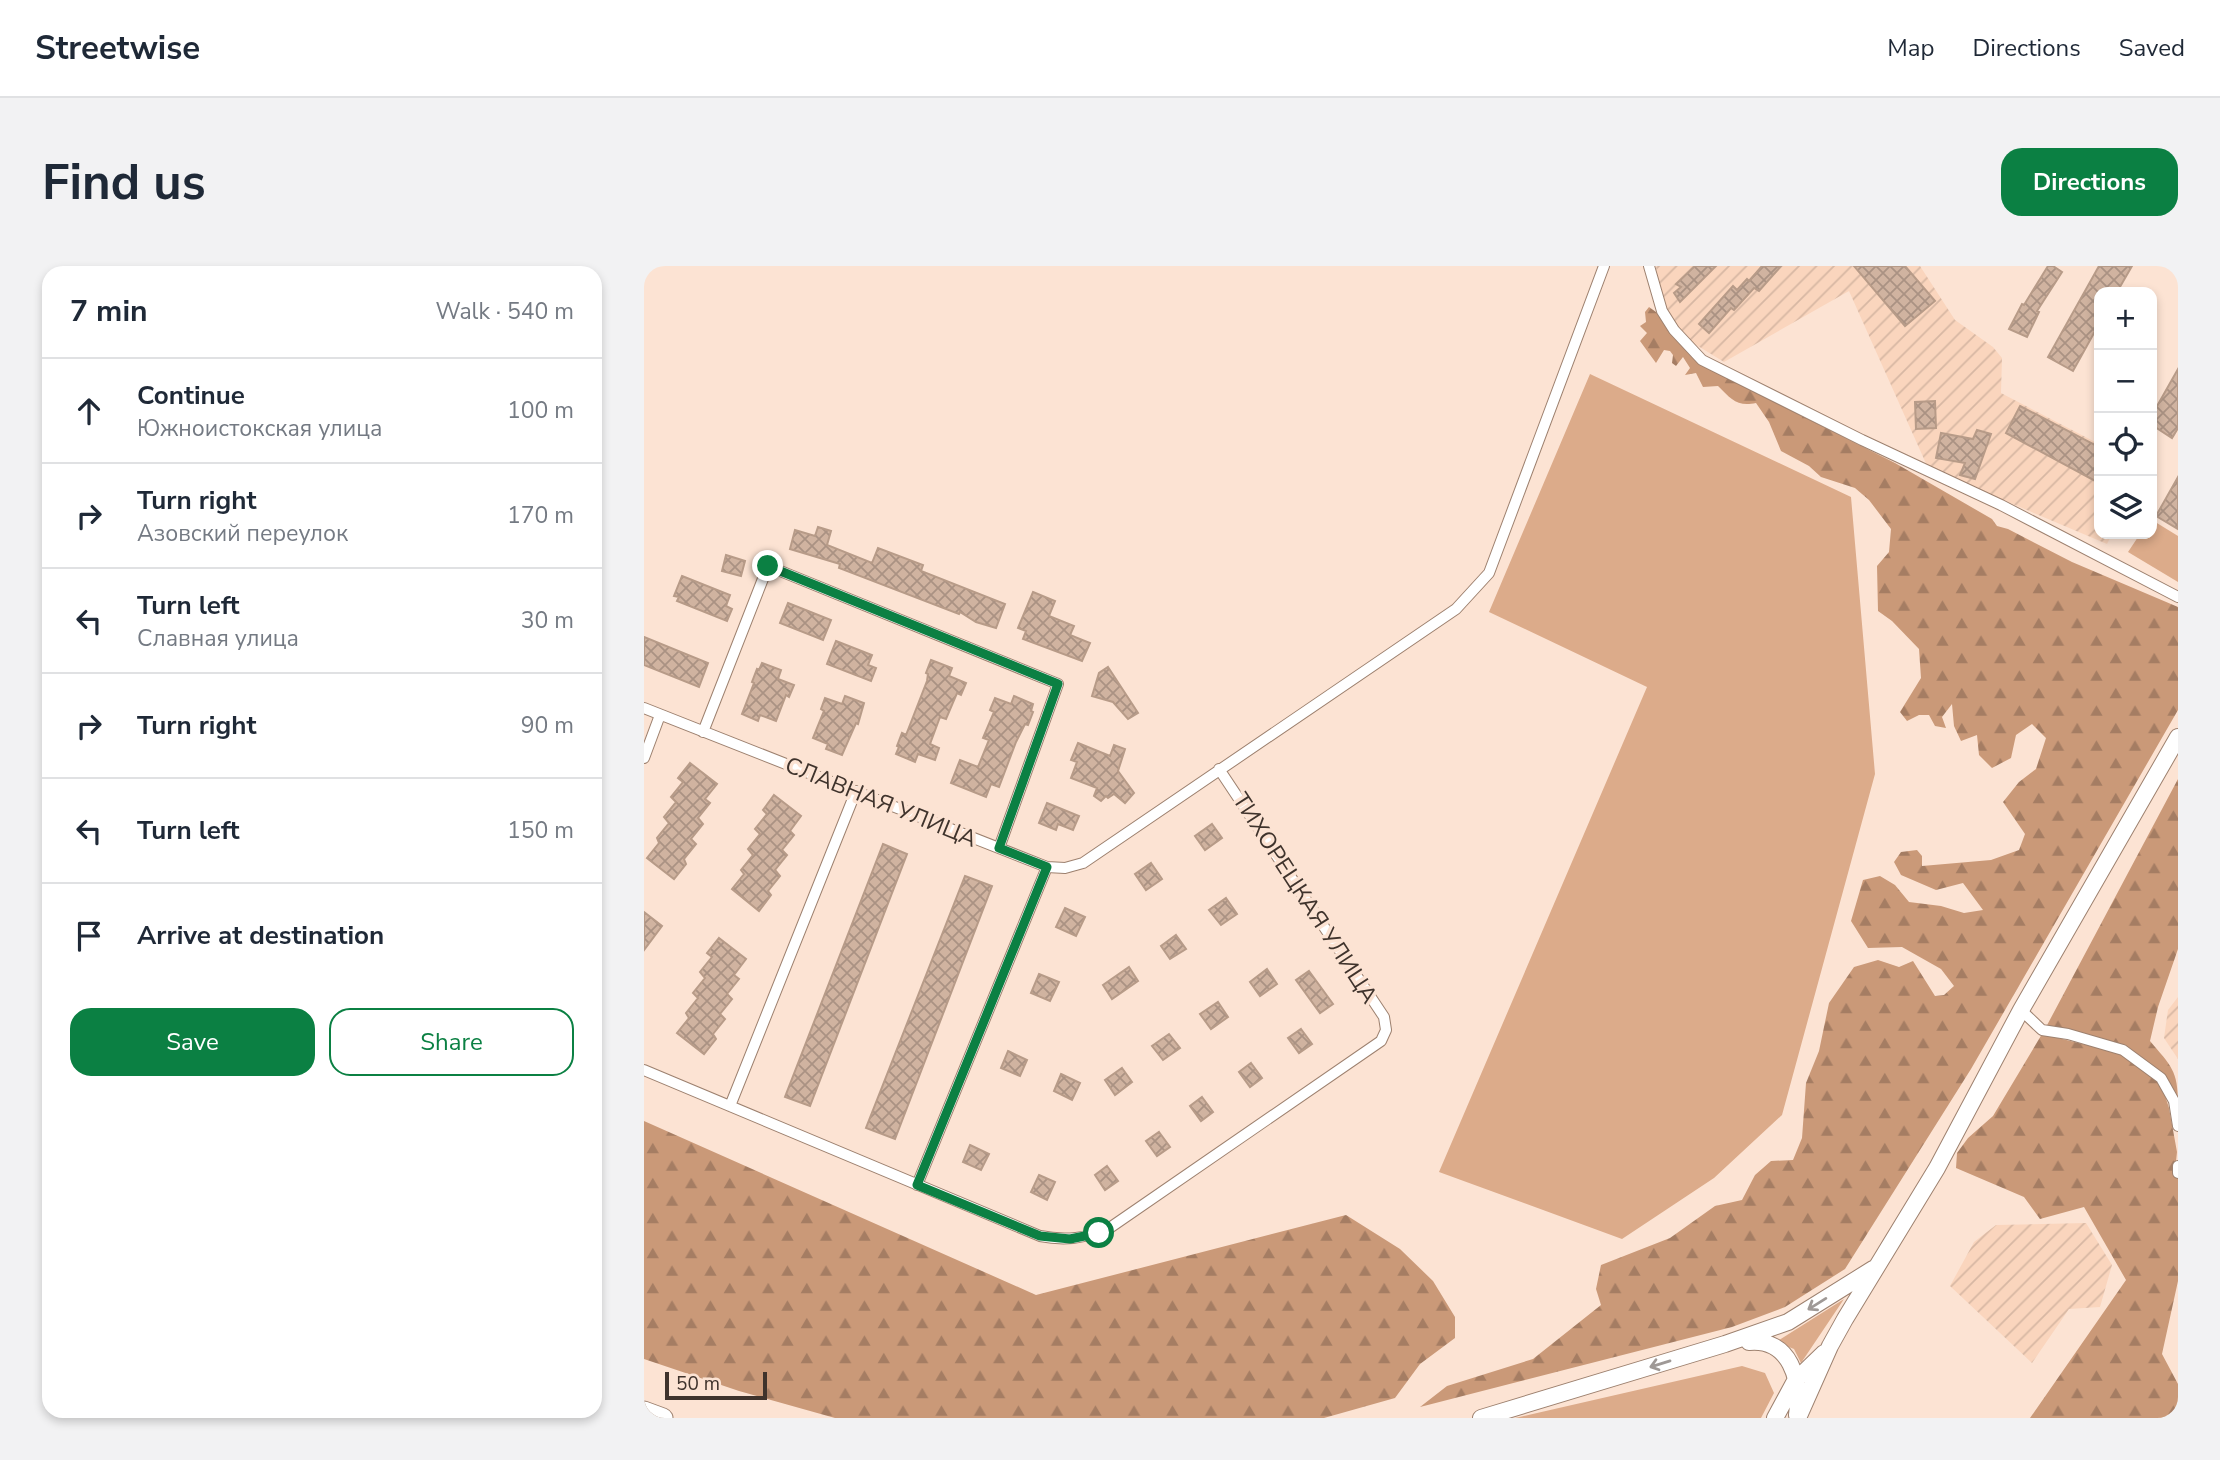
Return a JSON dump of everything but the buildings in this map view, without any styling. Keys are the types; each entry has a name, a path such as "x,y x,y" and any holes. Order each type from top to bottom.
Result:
{"highway":[{"path":"644,1411 663,1418"}],"street":[{"name":"СЛАВНАЯ УЛИЦА","path":"644,708 1047,867 1065,868 1092,858 1456,609 1489,573 1604,266"},
{"path":"1649,266 1662,311 1674,330 1702,360 2001,505 2178,597"},
{"path":"703,732 768,566 1058,684 999,848"},
{"path":"644,758 660,715"},
{"path":"1797,1418 1830,1346 1875,1267 1937,1168 2021,1010 2178,737"},
{"name":"ТИХОРЕЦКАЯ УЛИЦА","path":"917,1185 1040,1236 1070,1239 1099,1233 1381,1041 1386,1030 1384,1017 1219,769"},
{"path":"730,1106 856,791"},
{"path":"644,1070 917,1185 1047,867"},
{"path":"2021,1010 2042,1030 2068,1034 2123,1050 2161,1078 2174,1101 2178,1126"},
{"path":"2178,1166 2178,1173"},
{"path":"1481,1418 1725,1345 1788,1322 1875,1267"},
{"path":"1725,1345 1768,1341 1785,1355 1795,1381 1797,1418"},
{"path":"1776,1418 1795,1381 1830,1346"}],"shaded area":[{"path":"1656,266 1920,266 1955,320 1993,347 2002,358 2001,393 2094,441 2094,538 1928,468 1849,291 1724,362 1685,338 1658,294"},
{"path":"1590,374 1851,497 1875,774 1782,1115 1714,1178 1622,1239 1439,1172 1647,687 1489,612"},
{"path":"2157,523 2178,536 2178,582 2128,552 2137,539 2157,539"},
{"path":"2095,539 2110,539 2107,544"},
{"path":"2178,997 2178,1059 2164,1038 2168,1010"},
{"path":"2086,1223 2112,1265 2100,1307 2069,1309 2032,1363 1950,1286 1974,1242 1996,1225"},
{"path":"1844,1299 1801,1363 1794,1349 1776,1342"},
{"path":"1742,1366 1765,1373 1774,1393 1761,1418 1515,1418"}],"green space":[{"path":"1649,307 1699,364 1895,463 1992,519 1997,526 2072,562 2178,607 2178,710 1971,1069 1845,1269 1785,1307 1732,1327 1420,1407 1447,1386 1533,1359 1601,1305 1596,1289 1601,1265 1670,1238 1715,1206 1742,1200 1755,1175 1771,1161 1793,1160 1802,1138 1806,1083 1819,1051 1829,1003 1854,967 1878,960 1899,967 1913,961 1935,996 1944,995 1954,986 1941,969 1902,947 1868,948 1851,921 1863,880 1880,876 1895,885 1909,902 1941,906 1964,913 1983,910 1963,883 1936,890 1901,875 1894,862 1901,852 1917,850 1922,856 1922,866 1991,860 2019,850 2025,834 2003,802 2019,782 2036,769 2046,738 2032,724 2016,735 2011,758 1992,768 1979,755 1977,735 1961,741 1954,726 1952,704 1942,717 1946,728 1935,726 1929,715 1919,715 1907,721 1900,712 1921,678 1919,649 1892,621 1878,611 1877,566 1889,552 1891,529 1869,500 1855,488 1821,477 1809,466 1781,451 1769,422 1756,403 1739,403 1718,386 1703,387 1696,373 1685,375 1690,368 1683,357 1676,366 1672,363 1673,355 1670,351 1664,350 1656,363 1640,341 1647,333 1640,326 1646,322 1645,312"},
{"path":"2178,779 2178,949 2158,1007 2150,1041 2172,1069 2177,1083 2178,1104 2126,1048 2045,1029"},
{"path":"2042,1034 2123,1054 2161,1083 2169,1108 2177,1152 2175,1171 2178,1175 2178,1281 2162,1354 2178,1384 2178,1418 2030,1418 2126,1280 2084,1207 2040,1219 2024,1197 1956,1168 1957,1153 1968,1138 1993,1116"},
{"path":"644,1121 1036,1295 1346,1215 1400,1249 1433,1281 1455,1317 1455,1338 1420,1364 1395,1398 1324,1418 835,1418 739,1391 644,1359"}],"route":[{"path":"768,566 1058,684 999,848 1047,867 917,1185 1040,1236 1070,1239 1099,1233"}]}
